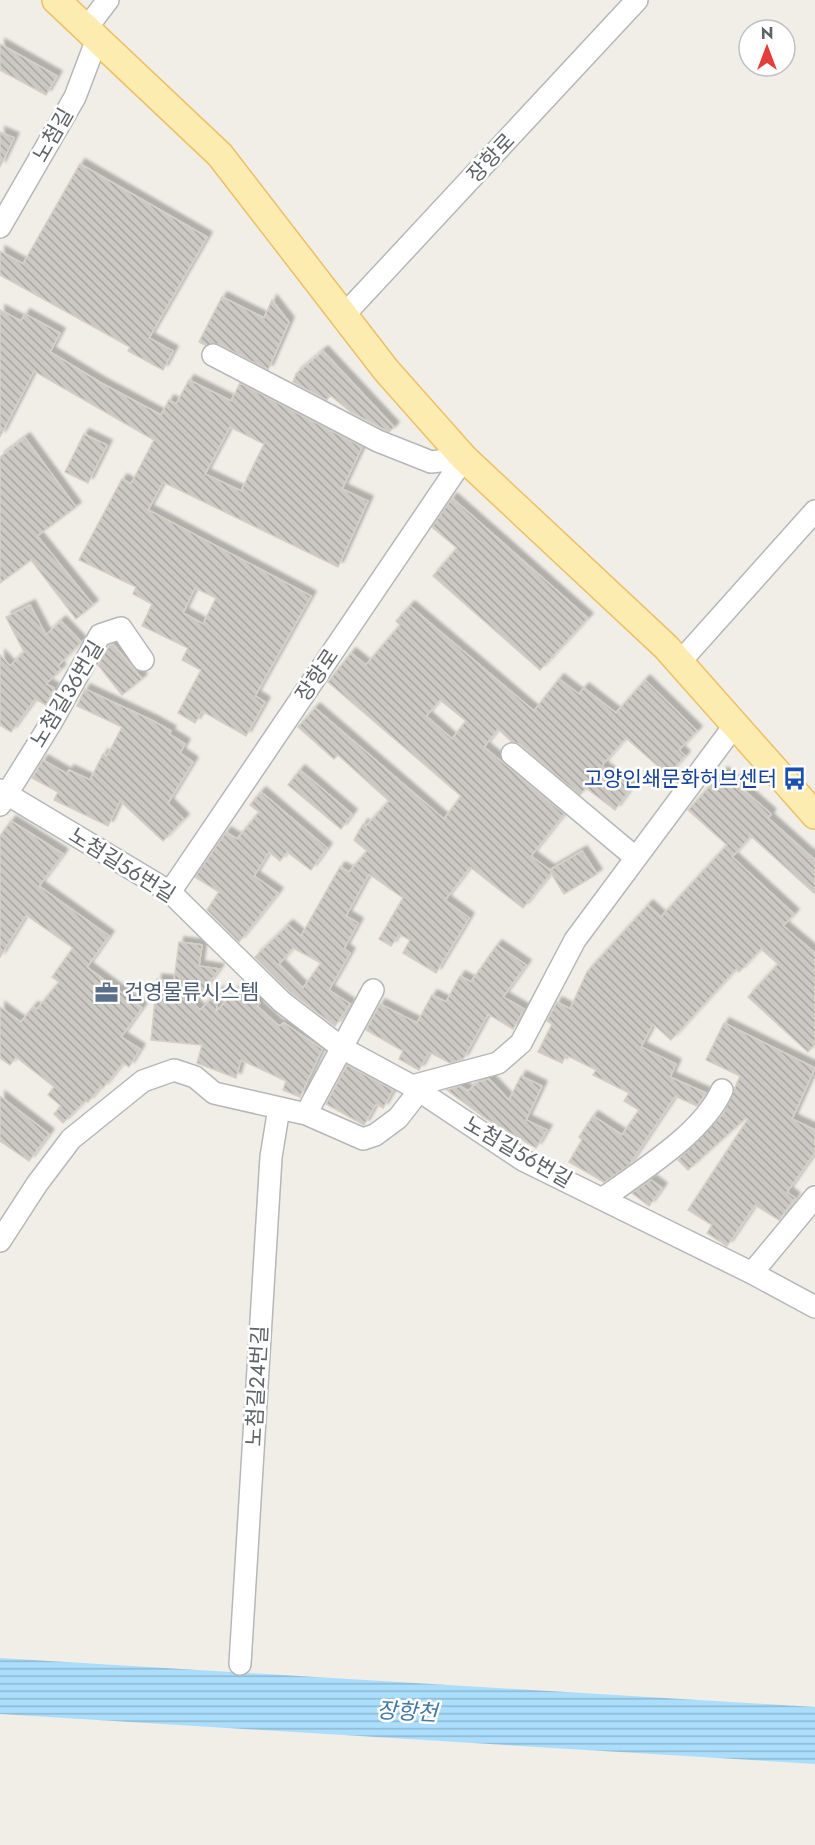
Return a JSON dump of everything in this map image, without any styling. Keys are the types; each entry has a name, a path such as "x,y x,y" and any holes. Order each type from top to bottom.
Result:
{"main road":[{"path":"56,0 220,155 386,370 464,458 679,663 815,815"}],"street":[{"name":"노첨길","path":"0,227 75,97 92,34 108,0"},
{"name":"장항로","path":"344,315 638,0"},
{"path":"213,356 378,441 431,462 464,458"},
{"name":"장항로","path":"170,892 464,458"},
{"path":"679,663 815,511"},
{"name":"노첨길36번길","path":"2,796 51,723 100,636 121,628 143,660"},
{"path":"0,1241 37,1184 71,1139 143,1081 174,1070 195,1077 214,1093 306,1114 363,1139 375,1135 398,1118 416,1088 498,1063 521,1043 575,940 734,726"},
{"path":"512,754 636,858"},
{"name":"노첨길56번길","path":"2,796 170,892 282,1002 342,1048 416,1088 523,1160 752,1273 815,1307"},
{"path":"306,1114 373,990"},
{"path":"602,1199 674,1145 715,1107 722,1090"},
{"name":"노첨길24번길","path":"240,1664 271,1156 279,1108"},
{"path":"752,1273 815,1197"}],"water":[{"name":"장항천","path":"0,1658 815,1707 815,1764 0,1714"}],"building":[{"path":"0,44 57,76 46,95 0,70"},
{"path":"0,132 14,138 0,167"},
{"path":"80,164 207,237 149,338 173,351 163,370 128,351 130,347 0,275 0,251 23,264"},
{"path":"222,297 264,318 272,300 289,322 268,370 219,344 205,345 199,342"},
{"path":"0,310 21,321 25,314 60,333 50,352 161,415 169,400 176,404 189,380 231,401 240,383 362,447 342,489 368,501 338,567 163,482 148,510 311,596 255,696 265,702 246,736 202,711 195,723 178,713 201,670 182,660 188,648 142,626 152,604 133,594 136,587 79,560 122,479 131,484 154,440 34,371 0,437","holes":["230,427 264,444 241,491 205,474","195,588 216,598 203,624 183,613"]},
{"path":"323,351 394,427 389,432 351,412 330,395 327,400 293,382 296,374"},
{"path":"84,434 107,445 88,483 65,472"},
{"path":"25,438 76,507 37,536 93,605 76,619 31,560 0,583 0,457"},
{"path":"452,498 588,618 540,670 433,576 457,548 432,527"},
{"path":"30,605 46,635 61,621 81,642 58,666 61,669 46,684 54,688 46,705 35,699 11,732 0,725 0,655 10,666 24,652 6,617"},
{"path":"410,606 534,711 559,679 579,694 584,688 616,713 645,680 697,731 679,750 685,756 668,775 626,738 603,764 603,767 631,788 615,810 586,788 580,795 520,744 512,742 498,729 484,747 564,814 531,856 550,870 582,851 597,874 564,894 551,873 523,908 470,867 445,900 469,918 436,973 403,953 410,940 399,934 391,946 379,939 403,898 369,874 346,916 358,923 344,949 350,953 329,990 350,1004 335,1026 290,992 255,957 288,925 301,936 340,867 349,872 367,851 354,840 363,824 366,826 389,801 338,755 334,759 298,727 315,708 444,819 461,796 328,682 351,653 366,665 400,625 396,621","holes":["440,700 466,721 452,739 426,716","293,948 321,963 303,988 279,964"]},
{"path":"113,644 142,679 122,695 98,665 109,646"},
{"path":"85,689 153,721 171,731 169,734 185,744 180,753 193,762 168,803 184,819 163,841 120,801 108,826 54,800 58,792 32,778 43,760 67,774 69,770 90,780 103,754 107,756 122,727 77,706"},
{"path":"300,770 352,814 341,829 288,785"},
{"path":"723,772 771,814 768,818 815,860 815,894 751,836 732,857 794,914 783,926 815,953 815,1044 808,1052 748,997 778,964 761,949 739,972 736,969 671,1040 653,1024 641,1047 676,1064 670,1077 706,1093 697,1106 675,1096 629,1165 604,1182 569,1162 582,1140 579,1137 593,1116 622,1135 639,1110 624,1101 629,1093 593,1075 596,1070 566,1055 562,1063 538,1052 552,1024 547,1021 557,1002 570,1009 587,972 648,905 661,917 727,845 688,810"},
{"path":"261,792 327,848 311,870 287,852 280,861 269,852 254,876 278,893 239,942 207,910 219,892 195,877 226,832 237,839 259,812 250,805"},
{"path":"11,821 63,854 39,886 109,936 87,967 142,1008 121,1037 140,1049 129,1067 123,1063 103,1088 101,1086 88,1102 85,1101 63,1123 54,1114 61,1106 48,1095 54,1087 16,1057 10,1065 0,1058 0,1007 21,1022 33,1007 37,1009 59,982 52,977 73,948 26,915 0,957 0,836"},
{"path":"179,942 202,945 199,966 219,969 194,1004 200,1010 219,991 216,1012 241,984 260,1003 257,1006 279,1026 284,1023 322,1049 300,1097 283,1090 286,1081 241,1060 236,1078 197,1063 202,1045 151,1040 157,979 174,981"},
{"path":"497,945 526,965 503,997 524,1009 513,1029 488,1014 463,1059 450,1063 429,1052 419,1070 399,1059 403,1051 366,1030 380,1004 417,1023 432,995 446,1002 460,976 471,982"},
{"path":"724,1023 815,1068 792,1119 815,1130 815,1152 787,1192 795,1198 779,1220 755,1205 727,1246 707,1233 712,1225 688,1210 748,1119 746,1118 688,1170 678,1160 723,1114 740,1076 706,1060"},
{"path":"347,1065 393,1090 383,1108 376,1104 364,1125 326,1104"},
{"path":"521,1076 542,1086 526,1120 547,1130 536,1148 485,1118 447,1090 460,1086 468,1091 478,1082 489,1079 509,1100"},
{"path":"0,1096 49,1134 29,1161 0,1141"},
{"path":"651,1180 662,1188 649,1206 632,1193"}],"place":[{"name":"고양인쇄문화허브센터","path":"795,779"},
{"name":"건영물류시스템","path":"106,992"}]}
